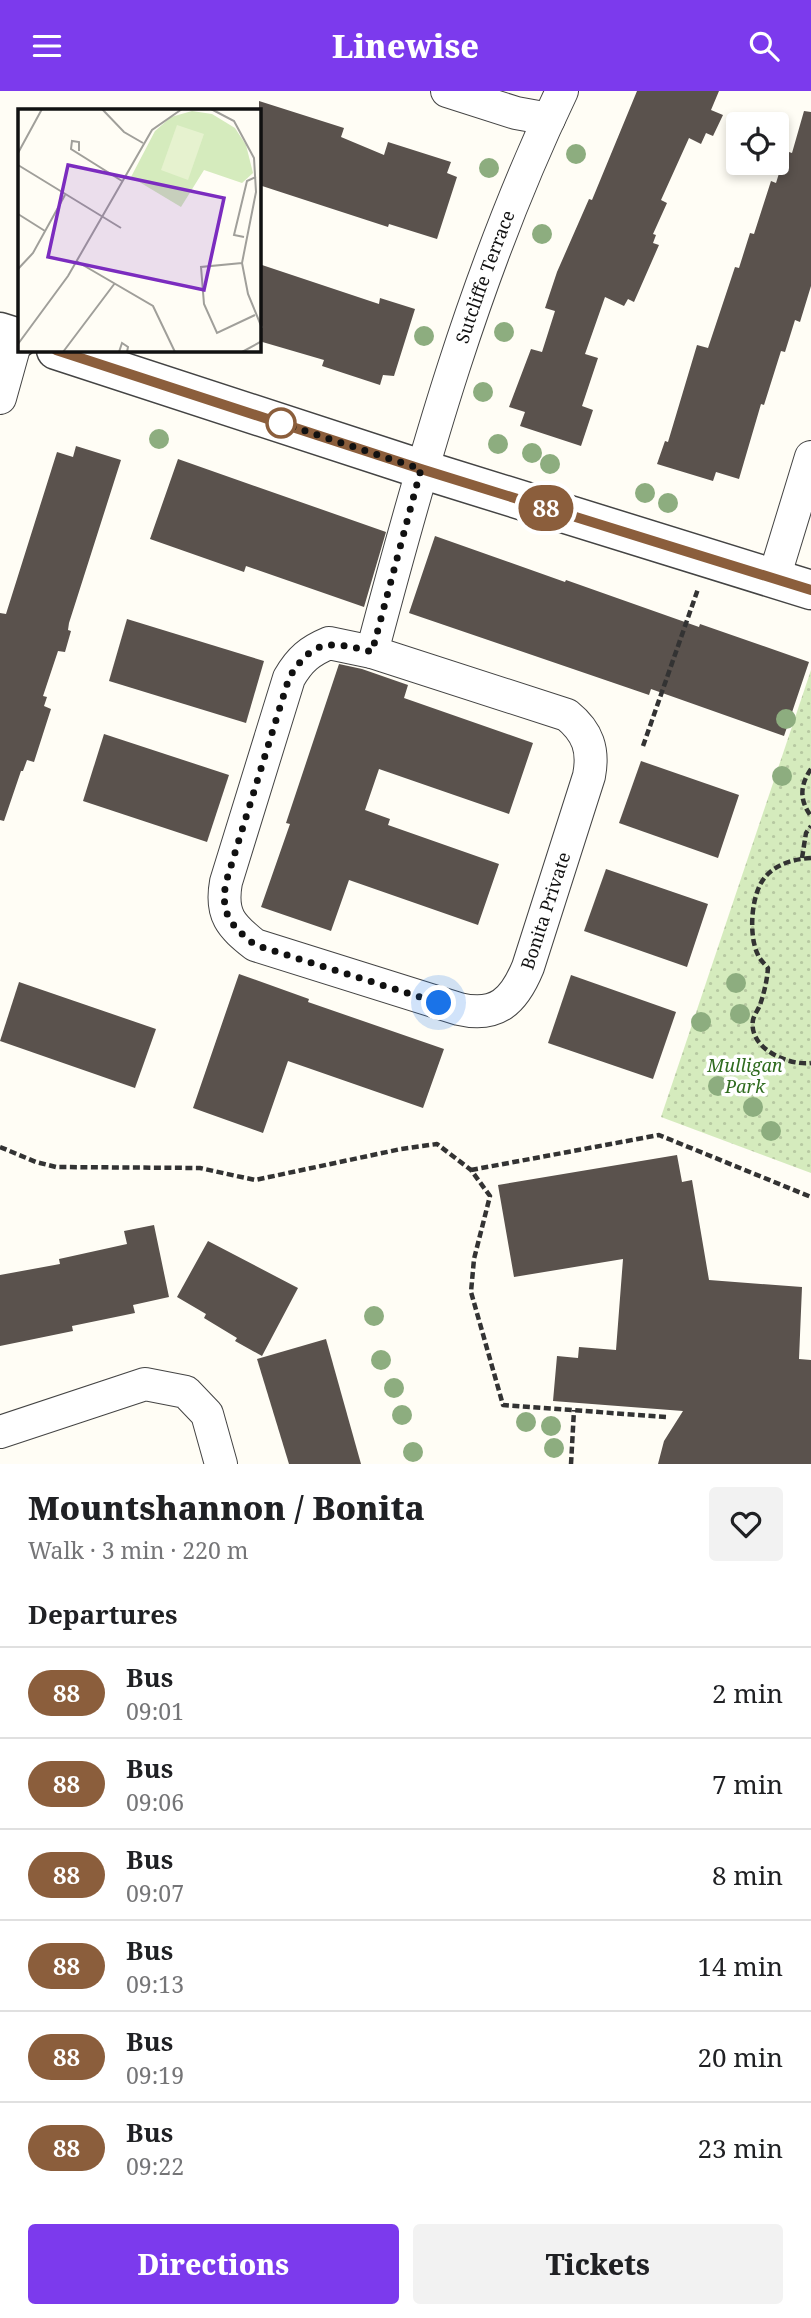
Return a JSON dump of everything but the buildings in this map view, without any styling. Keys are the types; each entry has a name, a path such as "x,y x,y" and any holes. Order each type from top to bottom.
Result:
{"street":[{"path":"447,91 516,113 548,119"},
{"name":"Sutcliffe Terrace","path":"421,469 478,291 562,91"},
{"path":"0,398 12,336"},
{"path":"62,352 421,469 811,590"},
{"path":"775,578 811,457"},
{"path":"372,652 421,469"},
{"name":"Bonita Private","path":"329,643 372,652 567,715 577,723 590,743 592,762 589,776 528,967 519,989 510,999 493,1009 474,1013 459,1009 255,945 228,919 223,899 226,882 289,678 299,661 311,651 329,643"},
{"path":"0,1433 145,1384 186,1392 207,1414 221,1464"}],"path":[{"path":"643,745 698,589"},
{"path":"811,769 802,781 803,805 811,816"},
{"path":"802,858 806,833 811,826"},
{"path":"811,857 787,861 765,876 754,900 752,929 758,955 768,968 766,985 752,1022 759,1042 778,1058 797,1065 811,1063"},
{"path":"471,1170 659,1135 811,1197"},
{"path":"0,1147 56,1167 200,1168 255,1180 437,1144 471,1170 490,1196 474,1259 471,1292 503,1405 666,1417"},
{"path":"571,1464 574,1410"}],"green space":[{"name":"Mulligan Park","path":"811,670 811,1173 661,1117"}],"bus line":[{"name":"88","path":"62,352 421,469 811,590"}],"route":[{"path":"281,423 421,469 372,652 329,643 311,651 299,661 289,678 226,882 223,899 228,919 255,945 439,1003"}]}
